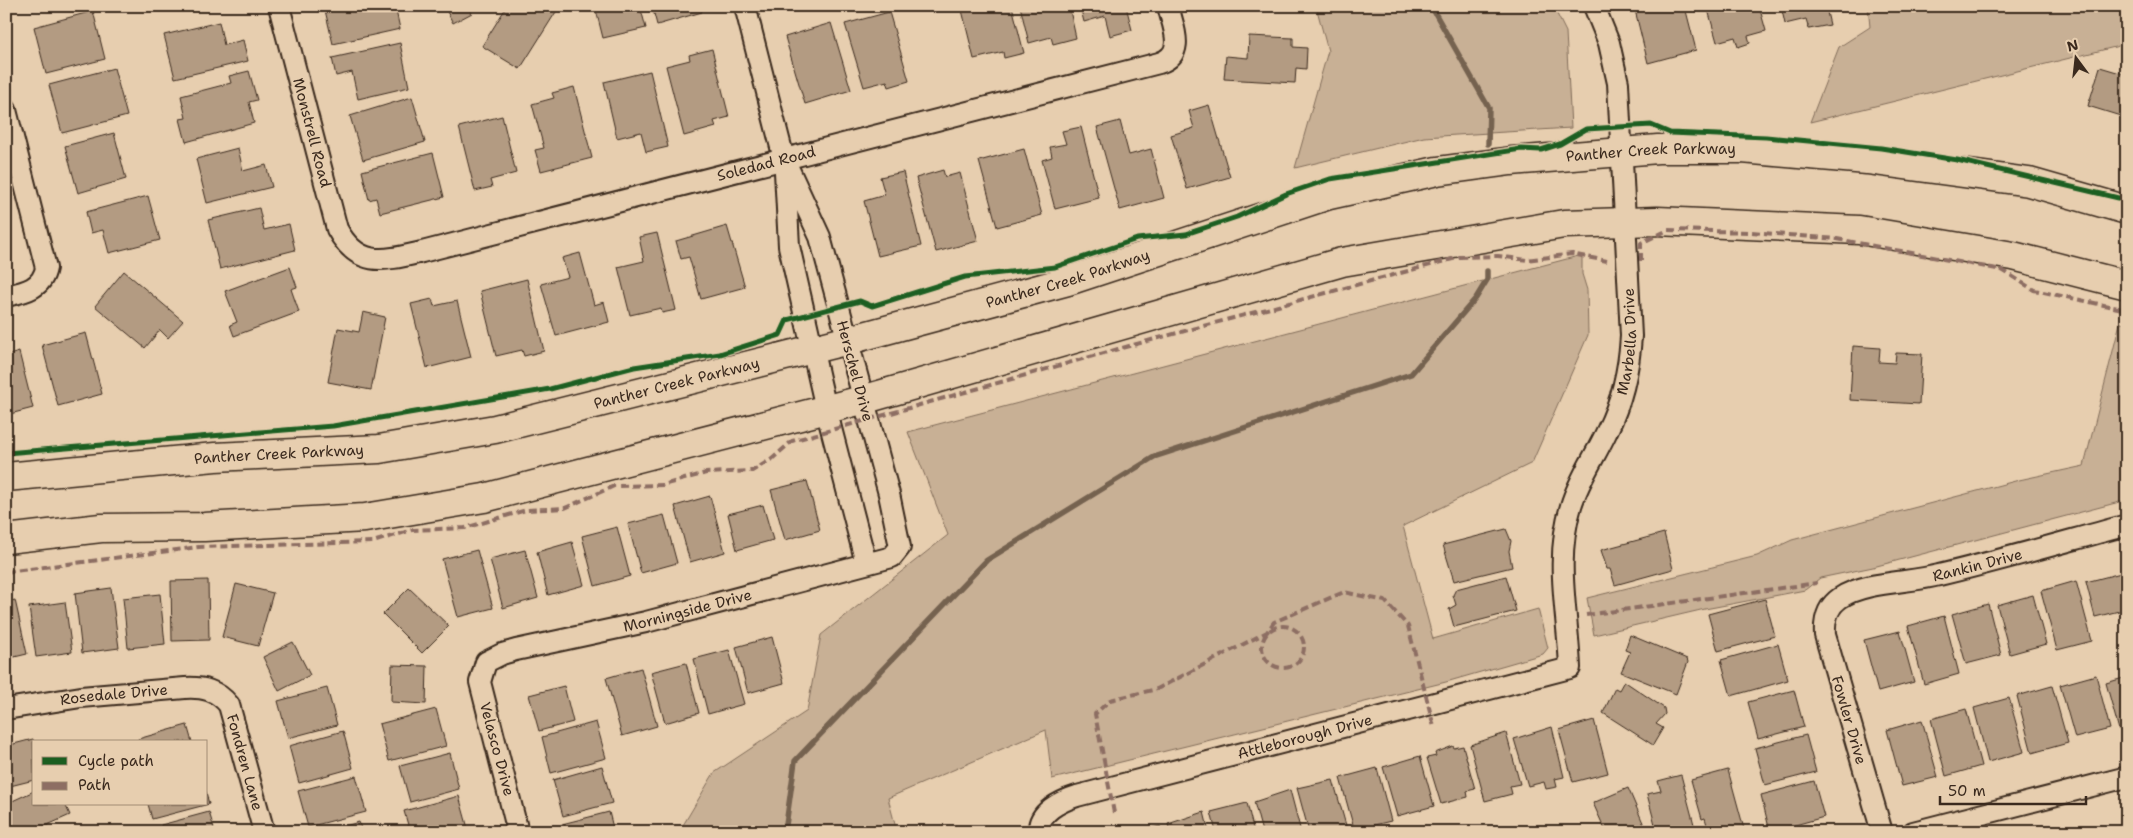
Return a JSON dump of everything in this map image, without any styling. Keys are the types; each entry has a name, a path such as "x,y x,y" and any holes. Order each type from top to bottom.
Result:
{"main road":[{"name":"Panther Creek Parkway","path":"6,477 215,457 379,449 495,429 814,347 849,340 1068,280 1329,195 1446,170 1554,156 1658,149 1742,149 1867,160 2029,182 2127,210"},
{"path":"6,540 101,528 204,527 365,518 484,498 862,400 1342,262 1564,224 1626,221 1740,223 1859,230 2013,256 2127,285"}],"street":[{"name":"Monstrell Road","path":"279,6 333,219 342,238 355,253"},
{"name":"Herschel Drive","path":"745,6 784,159 820,237 849,340 862,400 889,494 900,541 898,552 892,557"},
{"name":"Soledad Road","path":"355,253 370,259 406,256 1159,63 1174,54 1177,42 1168,6"},
{"name":"Marbella Drive","path":"1570,668 1568,628 1562,587 1562,546 1577,487 1615,414 1627,376 1631,330 1616,66 1610,43 1594,6"},
{"path":"6,110 45,262 44,275 40,283 28,291 6,296"},
{"name":"Herschel Drive","path":"784,159 789,246 814,347 826,409 866,563"},
{"name":"Rankin Drive","path":"1830,608 1839,599 1855,590 1938,576 2127,525"},
{"name":"Morningside Drive","path":"484,666 495,657 516,650 646,622 892,557"},
{"name":"Fowler Drive","path":"1830,608 1825,620 1825,635 1882,832"},
{"name":"Velasco Drive","path":"484,666 480,682 518,832"},
{"name":"Attleborough Drive","path":"1042,823 1064,800 1076,796 1570,668"},
{"name":"Rosedale Drive","path":"6,709 81,697 185,688 200,688 220,694"},
{"name":"Fondren Lane","path":"220,694 229,705 264,832"},
{"path":"1913,832 2127,777"}],"shaded area":[{"path":"1316,6 1553,6 1566,32 1571,128 1424,137 1295,168 1328,51"},
{"path":"1868,6 2127,6 2127,44 1810,122 1839,47 1870,27"},
{"path":"1582,255 1582,274 1587,290 1588,335 1532,463 1403,526 1433,639 1538,609 1548,648 1543,654 1446,682 1052,779 1046,730 888,798 897,832 679,832 714,773 807,711 821,635 948,535 908,432"},
{"path":"2120,323 2127,324 2127,500 1873,567 1820,578 1805,590 1705,609 1594,635 1587,598 1757,556 1792,540 2019,480 2084,466"}],"building":[{"path":"324,6 395,6 400,29 333,44"},
{"path":"444,6 468,6 472,13 453,23"},
{"path":"507,6 559,7 520,69 482,46"},
{"path":"595,6 640,6 646,28 603,38"},
{"path":"652,6 700,6 702,12 657,25"},
{"path":"961,6 1012,6 1024,53 1004,58 1003,52 974,59"},
{"path":"1020,6 1069,6 1076,38 1053,44 1051,37 1029,43"},
{"path":"1080,6 1126,6 1132,30 1110,36 1105,16 1084,22"},
{"path":"1634,6 1690,6 1685,7 1696,50 1648,63"},
{"path":"1707,6 1759,6 1766,31 1748,36 1750,43 1738,47 1735,37 1717,42"},
{"path":"1781,6 1837,6 1838,9 1827,12 1830,25 1809,29 1806,19 1785,24"},
{"path":"93,11 105,59 46,74 34,27"},
{"path":"889,12 909,81 889,87 887,81 864,87 845,24"},
{"path":"219,22 224,45 243,40 248,61 175,78 164,35"},
{"path":"831,23 851,90 805,104 785,37"},
{"path":"1249,36 1293,38 1293,47 1307,48 1306,69 1296,68 1295,83 1224,79 1226,56 1248,58"},
{"path":"400,43 409,87 358,99 352,72 336,76 332,58"},
{"path":"712,49 729,117 714,121 716,127 684,136 666,66 690,60 689,55"},
{"path":"2100,67 2127,75 2127,118 2088,106"},
{"path":"114,68 127,116 62,133 49,85"},
{"path":"249,71 257,100 249,102 254,123 186,142 180,119 186,118 181,96 231,83 229,76"},
{"path":"650,71 668,147 646,152 641,132 617,138 604,82"},
{"path":"574,87 592,158 541,171 535,150 544,148 532,104 554,98 552,93"},
{"path":"412,97 425,142 363,160 350,116"},
{"path":"1209,105 1230,177 1187,189 1171,135 1194,128 1189,111"},
{"path":"502,116 516,173 490,180 492,187 475,191 459,127"},
{"path":"1120,121 1129,155 1151,149 1164,198 1120,210 1097,127"},
{"path":"1081,127 1099,198 1055,209 1042,160 1052,157 1050,147 1066,144 1062,131"},
{"path":"114,133 126,179 78,193 65,146"},
{"path":"238,148 243,171 266,165 272,187 207,203 196,159"},
{"path":"1024,149 1042,215 997,227 979,161"},
{"path":"433,153 444,197 380,213 376,198 369,200 362,171"},
{"path":"943,170 945,177 960,173 978,241 936,252 916,178"},
{"path":"903,172 921,246 878,256 864,201 885,195 880,177"},
{"path":"148,196 160,240 109,253 103,230 91,233 86,212"},
{"path":"259,208 264,230 289,224 295,250 220,269 208,220"},
{"path":"727,226 745,287 701,299 689,257 681,259 676,241"},
{"path":"657,233 676,310 662,313 661,308 630,315 618,267 644,261 639,237"},
{"path":"580,253 594,305 604,302 609,322 556,336 541,284 568,277 562,258"},
{"path":"290,267 297,287 291,289 299,312 234,336 230,325 237,322 225,291"},
{"path":"124,271 183,321 168,338 160,330 145,348 95,306"},
{"path":"527,279 544,351 524,356 522,350 496,356 480,291"},
{"path":"432,299 434,306 457,301 471,357 427,368 411,304"},
{"path":"363,312 385,317 371,390 328,382 338,328 359,332"},
{"path":"86,333 102,394 58,406 42,345"},
{"path":"1853,346 1880,348 1879,362 1895,363 1896,353 1922,354 1919,404 1850,400"},
{"path":"19,352 33,408 6,415 6,356"},
{"path":"807,481 820,530 785,540 771,490"},
{"path":"710,496 725,552 690,562 675,506"},
{"path":"763,505 773,540 737,550 728,514"},
{"path":"664,515 677,563 641,573 628,524"},
{"path":"617,527 630,576 595,586 582,536"},
{"path":"1506,529 1511,541 1509,551 1512,567 1454,581 1443,545"},
{"path":"1664,533 1673,569 1615,585 1601,550"},
{"path":"572,542 584,585 548,595 537,552"},
{"path":"477,550 493,608 458,617 442,559"},
{"path":"525,550 538,598 503,608 490,559"},
{"path":"2121,573 2127,592 2127,609 2095,617 2086,582"},
{"path":"1506,576 1516,611 1454,627 1449,609 1456,605 1453,595 1456,589"},
{"path":"208,580 209,640 172,641 171,581"},
{"path":"2076,581 2092,641 2057,650 2041,591"},
{"path":"236,584 273,593 258,646 222,637"},
{"path":"111,588 119,648 82,653 75,593"},
{"path":"409,588 449,626 422,653 383,614"},
{"path":"160,594 165,644 128,648 123,598"},
{"path":"2033,595 2046,644 2010,654 1997,605"},
{"path":"1765,599 1775,636 1718,651 1708,614"},
{"path":"15,600 27,654 6,659 6,602"},
{"path":"65,602 72,652 36,657 29,607"},
{"path":"1988,604 2001,655 1966,664 1952,614"},
{"path":"1944,616 1959,674 1924,684 1908,626"},
{"path":"1900,631 1914,682 1878,692 1864,640"},
{"path":"1630,635 1687,659 1688,662 1676,694 1621,672 1630,652 1625,650"},
{"path":"772,637 784,683 748,693 736,647"},
{"path":"293,642 310,675 279,691 263,657"},
{"path":"1778,644 1788,680 1731,696 1721,660"},
{"path":"729,650 744,704 708,714 694,659"},
{"path":"686,663 699,713 665,723 651,672"},
{"path":"392,665 427,666 426,704 391,702"},
{"path":"641,668 657,726 622,736 606,678"},
{"path":"2096,675 2110,729 2075,738 2060,685"},
{"path":"2127,677 2127,728 2119,730 2106,683"},
{"path":"1624,681 1664,708 1665,714 1656,724 1663,728 1653,745 1603,713 1615,688 1619,690"},
{"path":"564,686 573,722 539,731 529,695"},
{"path":"2052,686 2068,743 2032,753 2017,696"},
{"path":"327,688 337,725 288,738 278,701"},
{"path":"1794,690 1804,727 1758,739 1748,702"},
{"path":"2009,698 2024,752 1988,762 1974,708"},
{"path":"436,709 446,746 389,761 379,724"},
{"path":"1966,709 1981,766 1946,776 1931,719"},
{"path":"1594,720 1608,773 1573,782 1559,730"},
{"path":"1922,720 1938,777 1902,786 1887,730"},
{"path":"596,722 606,758 551,773 542,737"},
{"path":"187,725 191,740 138,740"},
{"path":"1552,727 1564,777 1555,779 1557,787 1546,789 1544,782 1528,786 1514,739"},
{"path":"343,731 353,768 299,783 289,746"},
{"path":"1506,733 1520,784 1510,786 1512,794 1485,801 1470,745"},
{"path":"1806,735 1816,772 1765,785 1755,748"},
{"path":"33,739 32,780 6,787 6,746"},
{"path":"1453,746 1454,748 1463,746 1475,789 1467,791 1468,797 1441,804 1427,758 1436,756 1435,753"},
{"path":"450,753 459,789 410,802 400,766"},
{"path":"1420,756 1434,806 1397,816 1383,767"},
{"path":"602,766 612,803 563,816 553,780"},
{"path":"1377,768 1391,821 1370,826 1371,829 1355,832 1340,778"},
{"path":"1728,770 1744,829 1732,832 1705,832 1703,826 1707,825 1705,818 1702,819 1691,780"},
{"path":"1681,775 1696,832 1657,832 1647,794 1661,791 1658,781"},
{"path":"356,776 366,812 308,827 298,791"},
{"path":"1333,780 1347,829 1337,832 1309,832 1297,788"},
{"path":"1814,781 1824,817 1770,832 1761,795"},
{"path":"1628,788 1647,832 1606,832 1593,803"},
{"path":"1290,790 1301,832 1262,832 1254,802"},
{"path":"32,792 32,806 66,806 70,815 32,832 11,832 6,821 6,804"},
{"path":"459,796 469,832 410,832 404,811"},
{"path":"1247,803 1254,832 1216,832 1211,812"},
{"path":"149,806 201,806 152,819"},
{"path":"209,812 215,832 163,832 161,825"},
{"path":"609,812 614,832 564,832 562,824"},
{"path":"1204,812 1209,832 1170,832 1168,824"},
{"path":"359,822 362,832 323,832"},
{"path":"2127,824 2127,832 2119,832 2118,826"},
{"path":"1160,826 1162,832 1137,832"}],"waterway":[{"path":"1431,6 1489,108 1488,144"},
{"path":"785,832 795,761 987,560 1154,457 1411,374 1476,298 1487,280 1487,271"}],"marked path":[{"path":"1641,261 1641,243 1668,230 1752,232 1837,239 2002,270 2034,290 2127,310"},
{"path":"6,572 199,547 373,542 412,530 465,528 526,510 565,508 614,486 663,485 706,473 752,471 772,459 792,441 1118,349 1460,257 1498,256 1527,260 1572,254 1607,261"},
{"path":"1586,615 1817,583"},
{"path":"1114,813 1095,714 1110,700 1157,689 1267,632 1274,622 1344,592 1385,601 1408,626 1434,727"},
{"path":"1287,626 1295,629 1301,635 1304,647 1301,659 1295,665 1279,668 1271,665 1265,659 1262,643 1265,635 1271,629 1287,626"}],"cycle path":[{"path":"6,453 333,426 550,389 634,367 720,354 780,335 787,320 860,301 872,306 965,277 1055,267 1137,239 1186,234 1237,217 1286,194 1330,179 1521,149 1541,150 1560,144 1586,129 1651,125 1670,133 1766,137 1881,148 1957,160 2127,200"}]}
